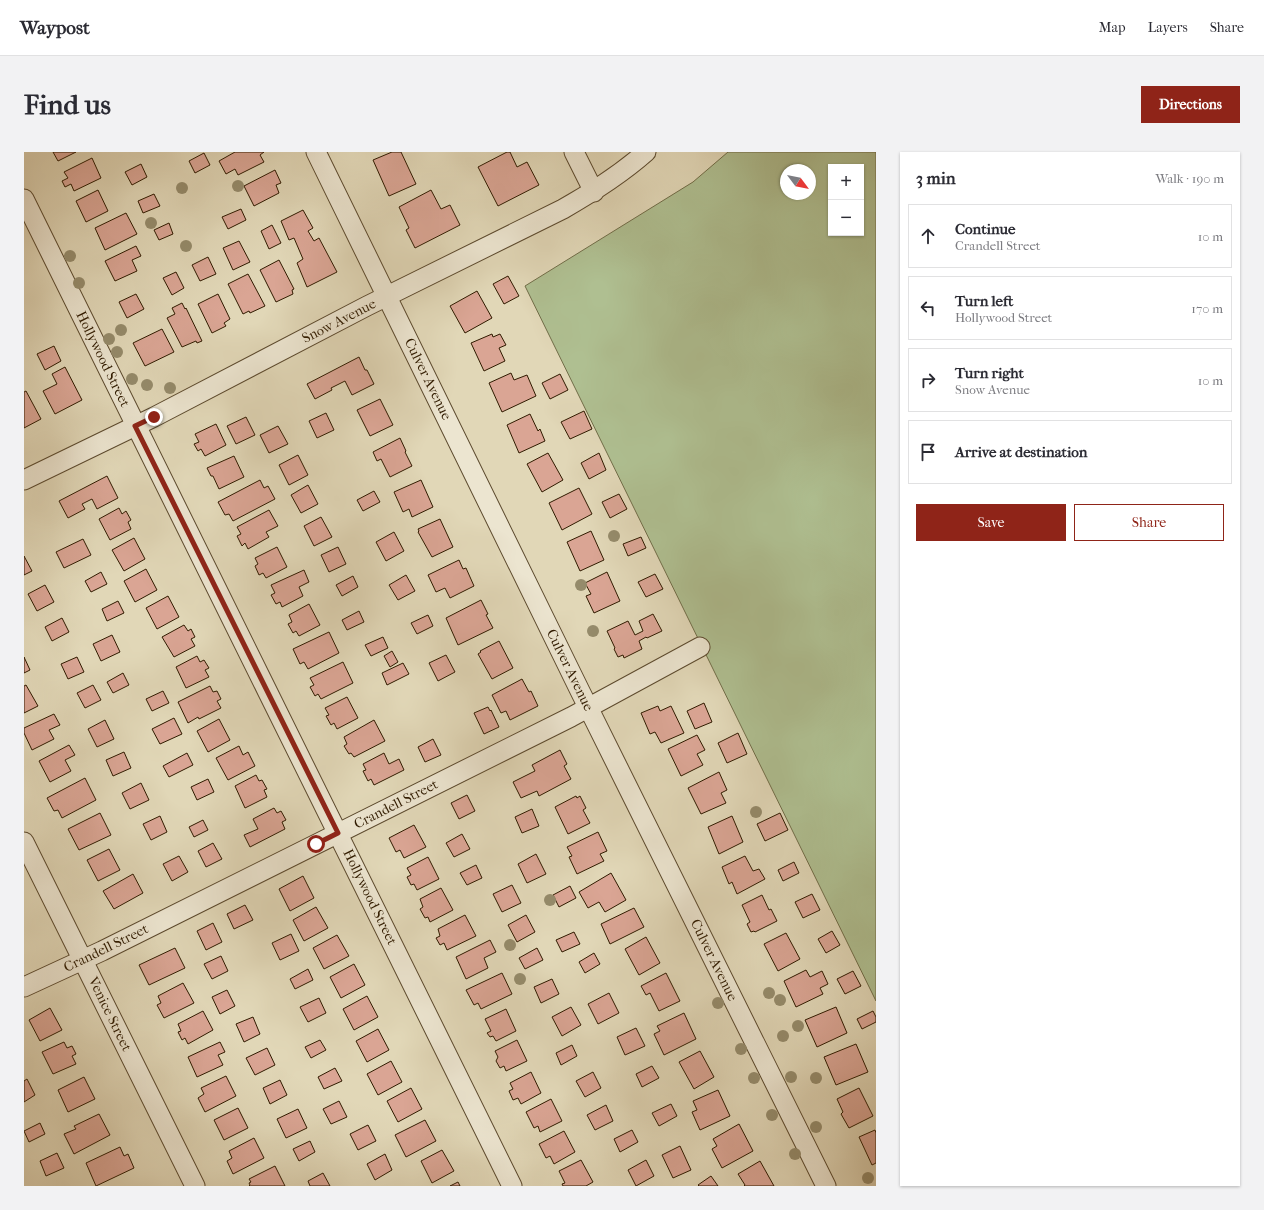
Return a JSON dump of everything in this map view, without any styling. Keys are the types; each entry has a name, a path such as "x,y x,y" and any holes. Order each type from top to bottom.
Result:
{"street":[{"name":"Culver Avenue","path":"316,152 388,296 588,707 826,1186"},
{"path":"574,152 594,192"},
{"name":"Snow Avenue","path":"24,480 135,426 388,296 563,210 594,192 631,166 646,152"},
{"name":"Hollywood Street","path":"24,199 512,1186"},
{"name":"Crandell Street","path":"24,987 102,952 588,707 700,647"},
{"name":"Venice Street","path":"24,842 195,1186"}],"green space":[{"path":"728,152 876,152 876,1001 525,286 693,182"}],"building":[{"path":"53,152 76,152 58,161"},
{"path":"235,152 264,152 260,155 264,162 238,175 235,169 226,174 219,161"},
{"path":"392,152 401,152 416,184 389,196 373,160"},
{"path":"507,152 510,152 517,167 527,162 539,185 498,206 478,167"},
{"path":"204,153 210,165 195,173 189,161"},
{"path":"92,158 101,178 74,191 71,184 65,187 62,181 68,178 64,172"},
{"path":"141,164 147,177 132,185 125,172"},
{"path":"275,170 281,183 276,185 279,193 254,206 244,186"},
{"path":"98,190 108,211 86,222 76,201"},
{"path":"431,190 441,209 450,205 460,225 415,248 406,230 409,228 399,207"},
{"path":"154,194 160,206 143,213 138,201"},
{"path":"241,209 246,220 228,229 222,217"},
{"path":"303,210 313,228 308,231 314,241 319,238 337,272 307,287 297,263 303,259 294,238 289,240 281,221"},
{"path":"126,213 137,234 105,250 95,228"},
{"path":"169,223 173,234 159,240 154,230"},
{"path":"272,225 281,243 269,249 261,231"},
{"path":"239,241 250,262 233,270 223,248"},
{"path":"136,246 141,256 132,260 137,271 115,281 105,261"},
{"path":"208,257 216,274 200,281 192,265"},
{"path":"279,260 294,289 292,290 293,294 276,302 260,270"},
{"path":"176,272 184,288 172,295 163,278"},
{"path":"248,274 265,306 250,313 249,311 243,314 228,284"},
{"path":"508,276 519,296 504,304 493,284"},
{"path":"477,291 492,318 465,333 450,306"},
{"path":"136,294 144,309 127,318 119,302"},
{"path":"218,294 230,319 224,323 226,326 212,333 198,304"},
{"path":"182,303 185,309 186,308 202,341 197,343 196,341 182,347 167,318 175,314 172,308"},
{"path":"162,329 174,352 145,366 133,343"},
{"path":"492,334 493,337 500,334 506,345 499,348 505,361 484,371 471,343"},
{"path":"54,346 61,361 45,370 37,354"},
{"path":"359,357 374,384 352,395 345,381 331,388 332,390 315,399 307,384"},
{"path":"65,367 82,400 55,414 43,391 57,384 52,374"},
{"path":"511,373 514,380 527,375 536,396 502,412 489,383"},
{"path":"560,374 568,390 550,399 542,383"},
{"path":"26,391 41,419 24,428 24,392"},
{"path":"380,399 393,425 370,436 357,410"},
{"path":"584,411 592,429 570,439 561,422"},
{"path":"326,413 334,430 317,438 309,421"},
{"path":"530,414 538,431 540,429 545,441 519,453 507,425"},
{"path":"246,417 255,435 236,444 227,426"},
{"path":"216,424 226,445 205,456 201,449 198,451 194,444 199,442 195,434"},
{"path":"278,426 288,444 269,453 260,435"},
{"path":"400,438 412,466 390,477 381,459 377,461 373,452"},
{"path":"548,453 563,480 542,492 527,464"},
{"path":"599,453 606,470 589,479 581,463"},
{"path":"298,455 308,475 289,485 279,465"},
{"path":"234,456 244,477 219,489 213,476 211,476 207,468"},
{"path":"107,476 118,498 97,509 92,499 82,504 85,509 68,518 59,501"},
{"path":"260,480 264,488 268,486 275,499 233,521 229,514 225,515 218,502"},
{"path":"421,480 433,507 412,517 409,509 403,512 394,492"},
{"path":"308,485 318,504 301,513 291,495"},
{"path":"579,488 592,514 562,530 549,503"},
{"path":"374,491 380,502 363,511 357,500"},
{"path":"619,494 627,509 610,518 602,502"},
{"path":"119,508 122,514 126,511 131,520 128,522 131,529 110,540 99,519"},
{"path":"269,510 278,526 266,532 269,537 248,549 245,543 242,546 237,536 241,534 237,527"},
{"path":"321,517 332,537 314,546 304,526"},
{"path":"440,519 453,547 432,557 418,532 418,529"},
{"path":"591,531 604,560 580,571 567,542"},
{"path":"394,532 404,551 386,561 376,542"},
{"path":"641,537 646,548 628,556 623,544"},
{"path":"134,538 145,559 124,571 112,550"},
{"path":"83,539 91,555 64,568 56,552"},
{"path":"277,547 287,567 266,578 263,573 259,575 255,566 258,564 255,558"},
{"path":"338,547 346,564 329,572 321,555"},
{"path":"24,556 32,571 24,575"},
{"path":"459,560 463,569 466,568 474,586 450,598 445,588 436,592 428,575"},
{"path":"146,569 157,590 135,602 124,581"},
{"path":"304,570 309,582 299,587 303,596 282,607 280,602 276,604 271,595 275,593 271,585"},
{"path":"101,572 107,584 91,592 85,581"},
{"path":"607,572 620,601 594,613 586,596 591,594 585,583"},
{"path":"655,574 663,589 646,597 638,582"},
{"path":"406,575 415,591 398,600 389,585"},
{"path":"353,576 358,587 342,596 336,585"},
{"path":"45,585 54,602 37,611 28,594"},
{"path":"168,596 179,617 157,629 146,608"},
{"path":"481,600 488,614 486,615 493,628 458,645 446,618"},
{"path":"118,601 124,613 107,621 102,609"},
{"path":"309,604 320,625 299,636 296,631 293,633 288,624 292,622 289,615"},
{"path":"359,611 364,622 347,630 342,620"},
{"path":"653,614 662,631 639,641 642,649 624,658 623,655 618,657 607,631 628,621 635,635 643,631 639,621"},
{"path":"428,615 433,626 417,634 411,623"},
{"path":"62,618 69,632 52,641 45,627"},
{"path":"184,625 188,631 191,629 195,637 191,639 195,646 174,657 162,637"},
{"path":"329,632 339,653 308,669 304,662 300,664 293,649"},
{"path":"112,635 120,652 101,661 93,644"},
{"path":"383,637 388,648 371,656 365,645"},
{"path":"499,641 513,668 492,679 478,654 481,652 480,651"},
{"path":"392,651 398,662 390,667 384,656"},
{"path":"446,655 455,672 438,681 429,663"},
{"path":"197,656 200,662 204,660 209,668 205,670 209,677 186,688 176,667"},
{"path":"24,657 30,670 24,673"},
{"path":"77,657 84,672 68,679 61,664"},
{"path":"343,662 353,683 321,699 318,694 315,696 310,687 314,685 310,678"},
{"path":"403,663 409,674 387,685 382,673"},
{"path":"123,673 129,685 113,693 107,682"},
{"path":"522,679 529,692 531,691 538,706 510,720 506,711 501,713 492,695"},
{"path":"26,685 38,706 24,713 24,686"},
{"path":"93,685 101,700 85,708 77,693"},
{"path":"210,686 213,692 217,691 221,699 217,701 221,708 199,719 198,717 188,723 178,702"},
{"path":"163,691 169,703 152,711 146,699"},
{"path":"347,697 358,718 337,729 334,723 331,725 326,716 329,715 325,708"},
{"path":"704,703 712,722 695,729 687,711"},
{"path":"658,706 660,711 671,706 684,733 661,743 655,732 650,734 641,713"},
{"path":"488,707 499,727 484,734 474,713"},
{"path":"54,714 60,725 49,730 54,739 32,750 24,733 24,728"},
{"path":"174,718 182,734 160,744 152,729"},
{"path":"219,719 230,740 208,752 197,731"},
{"path":"105,720 114,739 97,747 88,729"},
{"path":"374,720 385,741 354,757 351,753 349,754 344,746 347,744 344,737"},
{"path":"738,733 747,754 727,763 718,743"},
{"path":"697,735 705,750 697,754 703,765 681,776 668,749"},
{"path":"433,739 441,755 425,762 418,747"},
{"path":"69,745 75,755 65,760 71,771 50,782 39,761"},
{"path":"239,746 243,755 248,752 255,766 228,780 216,758"},
{"path":"560,750 567,764 564,766 571,779 539,796 537,791 521,798 513,782 535,771 532,765"},
{"path":"124,752 131,768 113,776 106,760"},
{"path":"187,753 193,765 169,777 163,766"},
{"path":"384,753 389,764 399,759 404,770 374,785 371,779 368,781 363,771 366,770 363,764"},
{"path":"719,772 727,790 721,793 726,803 701,814 688,788"},
{"path":"256,775 259,781 262,780 267,789 264,790 267,797 245,808 235,786"},
{"path":"85,778 96,800 62,818 58,810 54,811 47,798"},
{"path":"208,779 214,792 197,800 191,787"},
{"path":"141,783 149,800 130,809 122,793"},
{"path":"467,795 475,811 459,819 451,803"},
{"path":"576,796 577,798 580,796 586,808 583,810 590,823 568,834 555,807"},
{"path":"274,808 277,813 281,811 286,820 282,822 285,829 250,847 244,835 258,829 253,819"},
{"path":"532,809 539,826 522,833 515,817"},
{"path":"100,813 111,835 79,850 68,829"},
{"path":"780,813 788,830 765,841 757,824"},
{"path":"160,816 167,832 151,840 143,824"},
{"path":"732,816 743,842 719,854 708,827"},
{"path":"203,820 208,830 194,837 189,827"},
{"path":"414,825 426,847 404,858 400,850 396,852 389,838"},
{"path":"598,832 607,851 600,854 604,861 577,874 569,857 572,856 567,847"},
{"path":"462,834 470,849 454,857 446,843"},
{"path":"213,843 222,859 206,867 198,851"},
{"path":"109,849 120,870 98,881 87,860"},
{"path":"536,854 546,874 527,883 518,864"},
{"path":"179,856 188,872 172,881 163,864"},
{"path":"745,856 753,871 759,869 765,879 737,894 732,882 729,884 722,867"},
{"path":"428,857 439,879 417,890 414,884 411,885 407,877 411,875 407,868"},
{"path":"794,862 799,873 783,881 778,870"},
{"path":"476,865 482,878 467,885 460,873"},
{"path":"611,873 626,900 605,912 599,902 588,908 579,892"},
{"path":"133,874 143,893 114,909 103,891"},
{"path":"303,876 314,898 290,911 279,889"},
{"path":"512,885 521,903 502,912 493,894"},
{"path":"570,886 576,898 559,907 553,895"},
{"path":"441,888 453,910 430,922 428,917 425,918 420,909 423,907 420,899"},
{"path":"812,894 820,910 803,918 795,902"},
{"path":"762,895 769,910 771,909 777,921 755,932 751,932 747,924 750,922 742,905"},
{"path":"245,905 253,920 234,929 227,914"},
{"path":"316,907 328,928 304,941 293,920"},
{"path":"634,908 644,927 610,944 601,924"},
{"path":"465,915 476,936 447,950 444,943 440,945 436,938 440,936 438,929"},
{"path":"526,915 535,932 517,942 508,925"},
{"path":"213,923 222,942 206,950 197,931"},
{"path":"832,931 840,945 826,953 818,939"},
{"path":"574,932 580,944 562,952 556,940"},
{"path":"786,933 800,959 778,971 764,944"},
{"path":"291,934 299,951 280,960 272,943"},
{"path":"337,935 349,956 324,969 313,948"},
{"path":"646,937 660,963 639,975 625,949"},
{"path":"490,940 496,952 484,958 488,968 466,979 456,957"},
{"path":"175,948 185,968 149,985 139,965"},
{"path":"537,948 543,960 525,969 519,958"},
{"path":"594,953 600,964 585,973 579,962"},
{"path":"221,956 228,971 212,979 204,964"},
{"path":"354,964 365,985 341,998 330,977"},
{"path":"308,969 313,980 295,989 290,979"},
{"path":"806,970 810,977 822,971 828,984 820,988 823,994 796,1007 784,981"},
{"path":"853,971 861,986 845,994 837,979"},
{"path":"502,973 512,994 481,1009 478,1003 474,1005 466,990"},
{"path":"666,973 680,1001 659,1011 650,993 646,995 641,986"},
{"path":"552,979 559,994 541,1003 534,987"},
{"path":"183,983 194,1003 164,1018 157,1005 161,1003 158,996"},
{"path":"227,990 235,1006 220,1014 212,997"},
{"path":"609,993 619,1013 598,1024 588,1004"},
{"path":"367,996 378,1017 354,1030 343,1009"},
{"path":"319,998 326,1013 308,1022 300,1007"},
{"path":"571,1007 581,1025 562,1036 552,1017"},
{"path":"836,1007 847,1033 817,1047 805,1020"},
{"path":"50,1008 62,1030 40,1041 29,1020"},
{"path":"506,1009 516,1031 496,1041 493,1036 490,1037 487,1033 491,1031 485,1019"},
{"path":"203,1011 213,1030 188,1044 185,1038 182,1040 178,1032 181,1031 178,1024"},
{"path":"873,1011 876,1017 876,1022 862,1029 857,1019"},
{"path":"684,1013 696,1039 664,1055 654,1034 660,1031 657,1026"},
{"path":"253,1017 260,1034 244,1042 236,1024"},
{"path":"636,1028 645,1046 625,1055 617,1037"},
{"path":"378,1029 389,1050 367,1062 356,1041"},
{"path":"320,1040 326,1050 311,1058 305,1047"},
{"path":"517,1040 527,1061 506,1071 504,1066 500,1068 496,1061 498,1057 495,1051"},
{"path":"64,1042 67,1048 72,1046 76,1054 72,1056 76,1064 53,1074 42,1052"},
{"path":"220,1042 225,1052 218,1055 223,1065 197,1077 188,1057"},
{"path":"856,1044 868,1072 836,1085 824,1057"},
{"path":"572,1045 577,1056 561,1065 556,1053"},
{"path":"267,1048 275,1065 255,1075 246,1058"},
{"path":"700,1051 714,1077 694,1089 679,1062"},
{"path":"391,1061 402,1082 378,1095 367,1074"},
{"path":"652,1066 659,1078 642,1087 636,1074"},
{"path":"335,1068 342,1081 324,1089 318,1077"},
{"path":"531,1072 541,1093 521,1104 518,1098 513,1100 509,1091 513,1089 510,1083"},
{"path":"593,1072 601,1088 585,1097 576,1081"},
{"path":"226,1076 236,1096 205,1112 198,1098 204,1094 201,1088"},
{"path":"84,1077 95,1099 68,1112 58,1090"},
{"path":"27,1079 35,1095 24,1102 24,1081"},
{"path":"280,1080 287,1095 270,1104 263,1088"},
{"path":"411,1088 422,1109 398,1122 387,1101"},
{"path":"859,1088 873,1116 849,1128 841,1114 843,1112 837,1099"},
{"path":"718,1090 730,1116 700,1130 692,1112 697,1110 693,1101"},
{"path":"551,1099 562,1121 540,1132 538,1126 534,1128 526,1112"},
{"path":"339,1101 347,1117 331,1124 323,1109"},
{"path":"671,1104 677,1116 659,1126 652,1113"},
{"path":"606,1105 613,1121 595,1130 587,1115"},
{"path":"238,1108 248,1128 224,1140 214,1120"},
{"path":"298,1109 307,1128 286,1138 277,1119"},
{"path":"99,1114 110,1135 74,1154 64,1134 76,1129 74,1126"},
{"path":"425,1120 436,1141 406,1157 395,1135"},
{"path":"40,1123 45,1134 29,1142 24,1131"},
{"path":"739,1124 753,1151 722,1168 712,1149 717,1146 713,1139"},
{"path":"368,1125 376,1141 358,1150 350,1134"},
{"path":"632,1130 638,1142 620,1152 614,1139"},
{"path":"875,1130 876,1163 872,1165 859,1137"},
{"path":"564,1131 575,1152 554,1164 550,1156 546,1158 539,1144"},
{"path":"254,1138 264,1158 233,1174 227,1161 232,1158 229,1151"},
{"path":"310,1141 315,1152 299,1161 293,1149"},
{"path":"680,1146 691,1170 673,1178 662,1155"},
{"path":"120,1147 124,1156 128,1154 134,1168 96,1186 86,1163"},
{"path":"442,1150 454,1171 432,1183 421,1161"},
{"path":"57,1153 64,1168 46,1176 40,1161"},
{"path":"385,1154 392,1170 375,1180 367,1164"},
{"path":"581,1160 593,1182 586,1186 563,1186 562,1184 565,1183 559,1171"},
{"path":"646,1160 654,1176 636,1186 628,1170"},
{"path":"760,1161 774,1186 744,1186 745,1185 738,1174"},
{"path":"275,1166 285,1186 249,1186 249,1183 251,1182 249,1179"},
{"path":"323,1173 330,1186 310,1186 308,1181"},
{"path":"711,1176 718,1186 698,1185"},
{"path":"458,1182 460,1186 450,1186"}],"route":[{"path":"154,417 135,426 338,833 316,844"}]}
